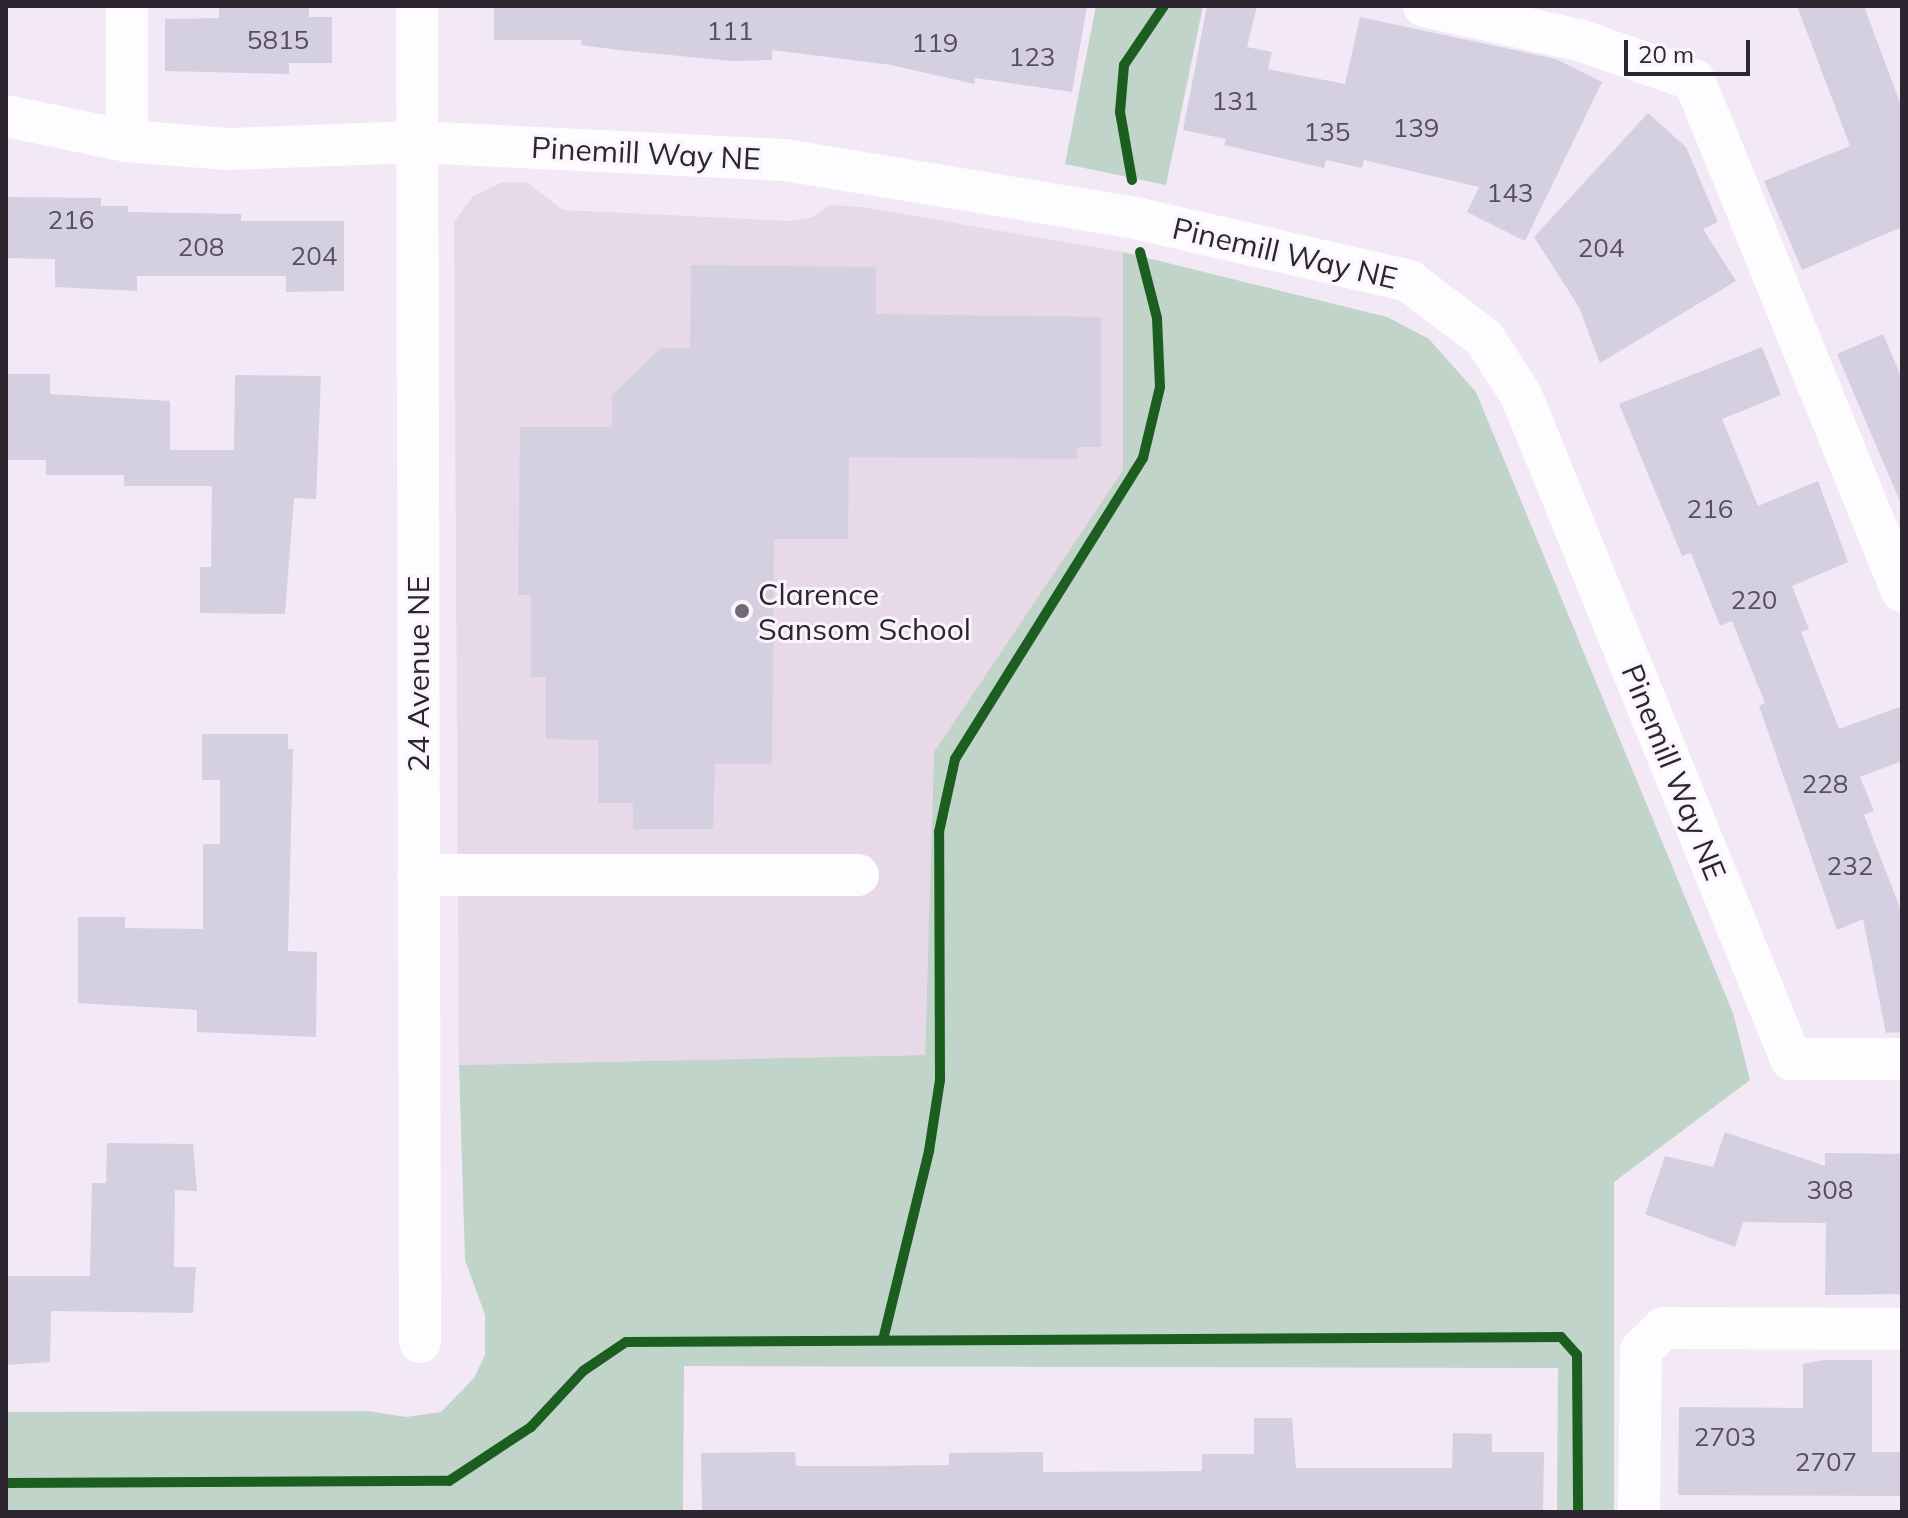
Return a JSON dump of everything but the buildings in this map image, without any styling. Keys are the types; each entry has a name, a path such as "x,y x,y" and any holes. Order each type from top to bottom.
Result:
{"street":[{"path":"127,6 127,141"},
{"name":"24 Avenue NE","path":"417,6 420,1342"},
{"path":"1424,6 1579,40 1694,80 1902,591"},
{"path":"6,116 127,141 227,149 417,142"},
{"name":"Pinemill Way NE","path":"417,142 785,160 1135,218 1409,281 1484,338 1521,395 1791,1059 1902,1059"},
{"path":"418,875 858,875"},
{"path":"1639,1512 1641,1350 1664,1328 1902,1329"}],"shaded area":[{"name":"Clarence Sansom School","path":"526,182 563,210 790,221 812,217 830,205 862,207 1123,252 1123,470 934,752 925,1055 459,1065 454,222 473,196 501,183"}],"green space":[{"path":"1096,6 1203,6 1166,185 1065,164"},
{"path":"1123,252 1387,317 1429,339 1476,392 1733,1013 1750,1080 1614,1182 1614,1512 1557,1512 1558,1368 684,1366 683,1512 6,1512 6,1412 368,1411 406,1417 441,1412 474,1378 485,1355 485,1315 465,1260 459,1065 925,1055 934,752 1123,470"}],"cycle path":[{"path":"1132,180 1120,112 1124,65 1164,6"},
{"path":"883,1340 929,1151 940,1080 939,832 955,759 1143,458 1160,387 1157,318 1140,252"},
{"path":"6,1483 449,1481 531,1427 583,1371 626,1342 1561,1337 1577,1355 1578,1512"}],"place":[{"name":"Clarence Sansom School","path":"742,611"}]}
